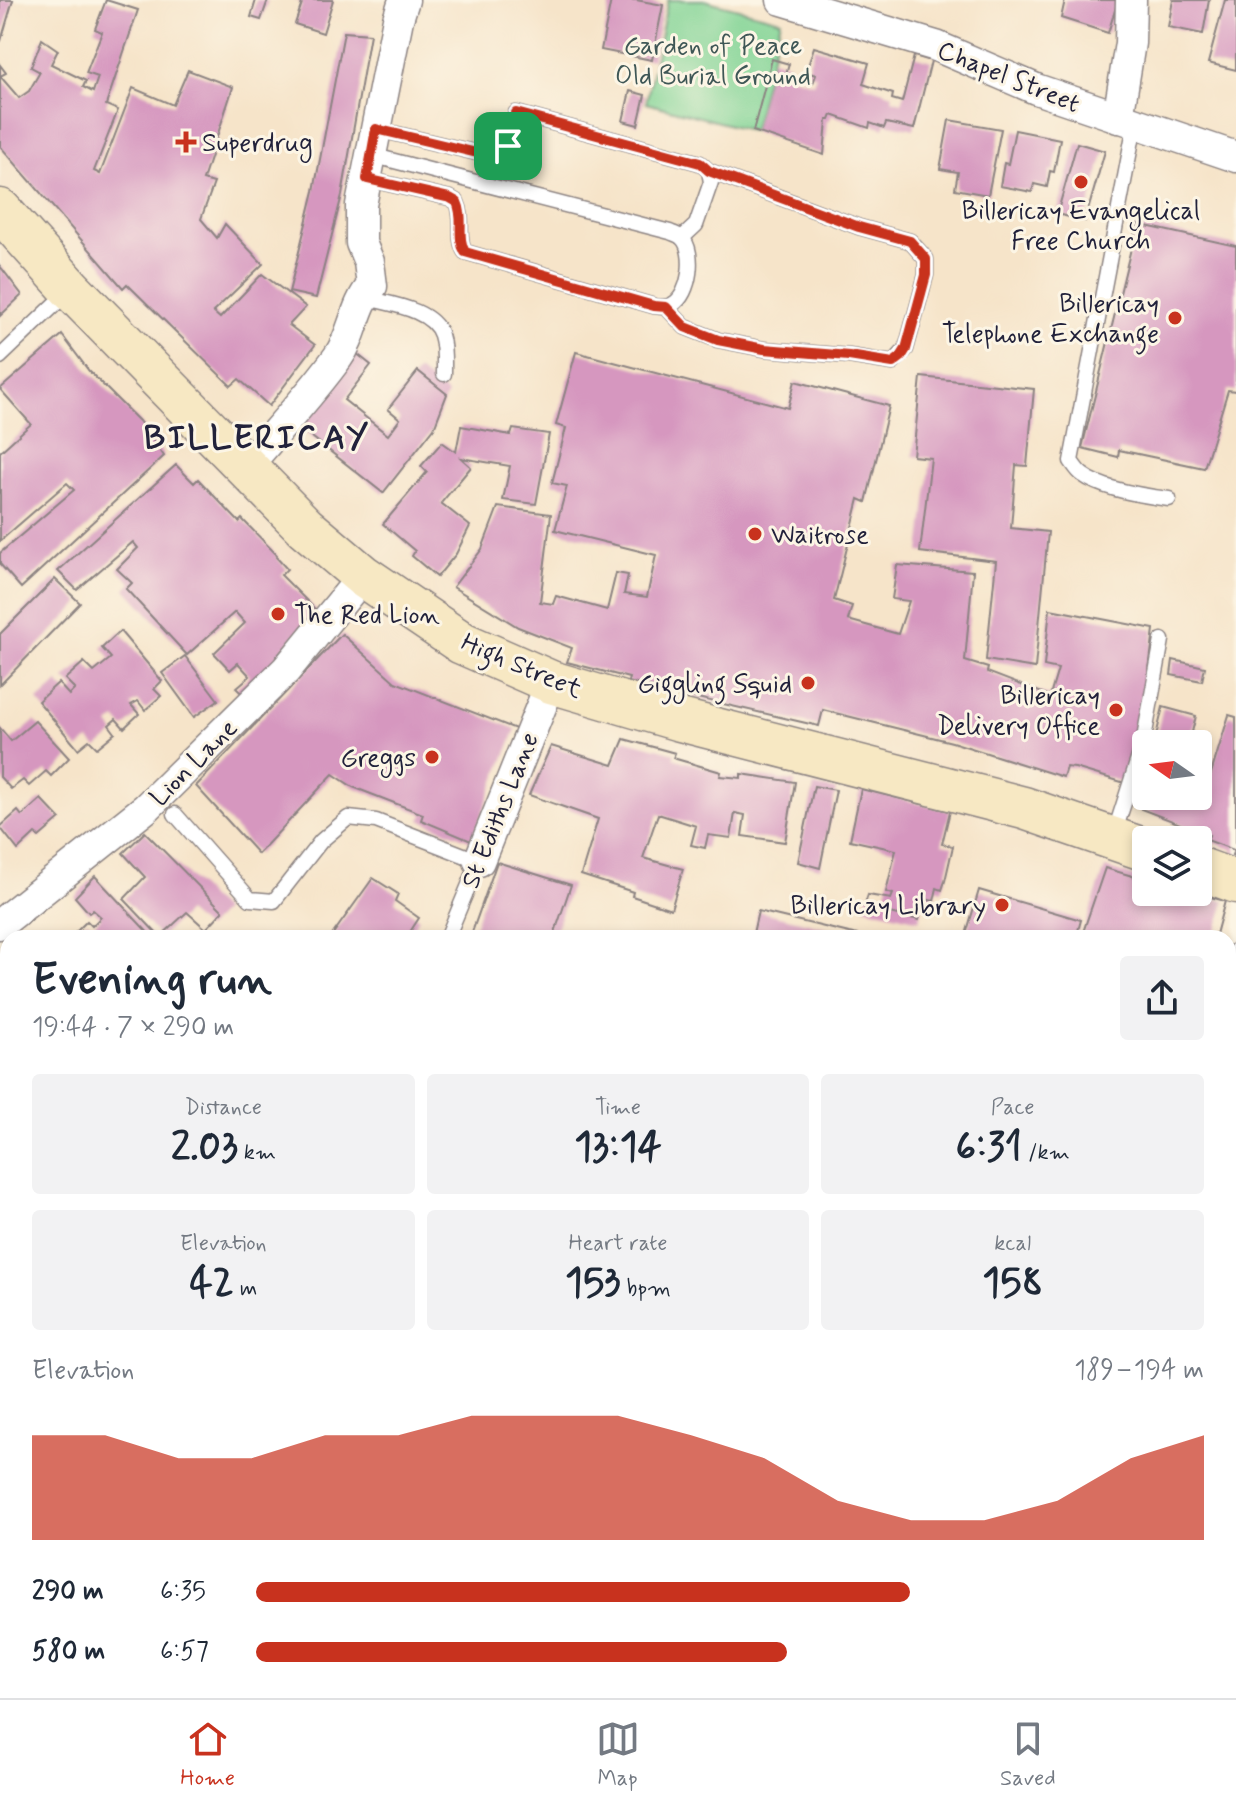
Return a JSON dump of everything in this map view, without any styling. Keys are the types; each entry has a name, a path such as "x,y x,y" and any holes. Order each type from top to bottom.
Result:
{"main road":[{"name":"High Street","path":"0,210 71,289 305,527 363,576 462,643 551,682 669,717 1024,808 1129,844"},
{"path":"1212,873 1236,882"}],"street":[{"path":"246,467 338,357 355,323 362,297 372,286 372,273 359,228 371,154 404,0"},
{"name":"Chapel Street","path":"782,0 936,46 1036,89 1236,157"},
{"path":"1127,121 1131,0"},
{"name":"Lion Lane","path":"0,924 146,808 286,670 363,576"},
{"name":"St Ediths Lane","path":"479,861 551,682"}],"lane":[{"path":"371,154 503,155 516,113 700,163 709,171 859,227 910,241 926,259 926,275 906,349 893,363 764,349 718,340 685,327 666,307"},
{"path":"1127,121 1071,461 1082,475 1094,480 1141,495 1169,499"},
{"path":"371,154 655,228 682,238 689,251 685,290 676,303 666,307 654,306 465,252 461,244 462,227 457,202 371,154"},
{"path":"682,238 696,225 711,182 709,171"},
{"path":"0,357 71,289"},
{"path":"362,297 431,319 440,332 444,347 444,374"},
{"path":"1129,844 1162,640"},
{"path":"175,814 250,899 274,901 321,841 348,818 376,821 479,861"},
{"name":"St Ediths Lane","path":"450,930 479,861"}],"green space":[{"name":"Garden of Peace Old Burial Ground","path":"668,0 704,0 781,20 753,131 646,103"}],"building":[{"path":"0,0 13,0 1,41 0,41"},
{"path":"106,0 138,10 106,105 118,110 94,171 100,174 133,88 173,105 188,70 233,87 203,180 214,183 201,219 217,238 225,224 263,264 213,312 220,318 262,274 306,307 289,325 315,345 269,406 239,379 231,386 127,284 123,288 0,146 0,76 19,98 29,91 40,72 31,67 42,39 58,50 51,64 86,81 83,87 93,92 98,77 86,73 102,32 95,29"},
{"path":"256,0 268,0 261,20 251,17"},
{"path":"294,0 333,0 323,33 295,24 302,3"},
{"path":"611,0 663,5 652,60 601,50"},
{"path":"1065,0 1118,0 1108,33 1061,18"},
{"path":"1173,0 1209,0 1203,34 1168,27"},
{"path":"1225,0 1236,0 1236,70 1208,63"},
{"path":"344,32 370,34 342,195 316,298 289,292 314,191"},
{"path":"814,47 869,63 863,84 893,94 892,99 902,102 914,56 931,61 914,129 886,123 884,128 870,123 869,128 832,115 827,120 824,155 753,131 772,59 789,64 786,75 813,83 816,75 806,72"},
{"path":"630,91 645,95 638,125 623,121"},
{"path":"949,120 1001,129 988,195 955,189 958,172 940,169"},
{"path":"1015,130 1060,139 1054,172 1050,171 1047,187 1034,184 1032,192 1000,186"},
{"name":"Billericay Evangelical Free Church","path":"1077,143 1105,151 1085,221 1057,214"},
{"name":"Billericay Telephone Exchange","path":"1137,224 1236,246 1236,391 1228,390 1204,468 1119,450 1118,457 1082,448"},
{"path":"0,266 22,295 0,316"},
{"path":"62,335 89,371 139,421 164,456 21,588 0,564 0,553 74,490 67,483 0,541 0,452 31,424 0,389"},
{"path":"351,349 371,365 344,400 388,435 400,419 388,409 418,371 447,394 434,428 383,493 293,422"},
{"path":"576,352 788,408 795,381 889,406 866,502 859,499 834,600 852,606 848,620 898,634 909,601 892,599 897,565 973,571 965,661 1050,696 1058,669 1044,666 1050,609 1154,629 1142,730 1132,730 1132,764 1125,783 1066,767 1063,777 952,742 823,710 819,726 628,682 629,678 567,662 572,648 518,627 453,587 482,549 498,507 551,514 540,602 553,604 556,596 607,610 616,573 628,575 624,594 647,597 656,555 555,530 567,486 552,483 566,428 556,425"},
{"path":"921,377 1034,389 1027,466 1016,465 1011,528 1048,532 1035,668 986,660 996,561 920,552 931,458 913,456"},
{"path":"461,426 511,435 513,429 549,434 536,504 503,500 510,466 461,458 471,467 441,503 470,526 456,554 437,577 412,556 415,551 383,524 427,472 421,466 442,442 456,452"},
{"path":"176,465 194,483 198,479 239,522 242,519 277,555 287,569 281,575 317,611 276,657 284,663 249,700 236,688 250,676 238,663 230,670 214,653 245,623 235,612 187,655 126,589 132,583 117,569 138,548 133,542 77,590 58,571"},
{"path":"55,579 80,603 0,685 0,634"},
{"path":"120,631 162,681 154,689 161,696 145,710 138,701 131,705 139,714 124,728 116,719 109,725 115,733 97,748 89,740 78,749 38,701 58,683 69,695 75,689 65,679 84,662 94,672 111,658 102,648"},
{"path":"342,634 395,682 516,729 471,841 421,820 423,814 353,787 333,774 258,854 196,786"},
{"path":"185,656 218,700 194,717 162,673"},
{"path":"1173,660 1205,667 1202,681 1171,675"},
{"path":"1163,707 1196,716 1192,730 1157,730"},
{"path":"1229,715 1236,717 1236,857 1232,855 1234,850 1212,842 1212,826 1185,826 1144,810 1212,810 1212,770"},
{"path":"35,721 69,758 51,776 46,771 29,786 23,780 11,789 0,777 0,728 11,741"},
{"path":"624,739 675,753 673,758 721,772 720,776 741,778 741,774 795,782 785,842 742,836 745,815 735,813 731,838 708,835 705,848 691,845 696,826 658,814 643,858 683,869 671,909 632,896 633,892 581,875 598,819 529,795 551,746 613,765"},
{"path":"814,786 836,790 820,868 798,862"},
{"path":"861,789 950,811 942,844 953,846 945,881 942,890 937,888 934,901 924,899 919,920 864,907 868,895 891,899 893,894 886,892 896,850 850,840"},
{"path":"41,799 60,819 39,837 35,834 18,850 0,827 18,811 22,816"},
{"path":"145,832 223,911 206,929 187,912 168,930 153,930 124,899 145,877 123,853"},
{"path":"497,862 571,885 556,930 473,930"},
{"path":"1105,868 1132,876 1132,906 1212,906 1212,897 1225,901 1217,930 1084,930"},
{"path":"95,876 146,930 78,930 87,921 92,926 101,917 93,910 89,913 75,897"},
{"path":"373,878 398,894 395,901 419,918 411,930 336,930"},
{"name":"Billericay Library","path":"979,890 1081,920 1078,930 967,930"},
{"path":"758,911 837,930 754,930"}],"place":[{"name":"Superdrug","path":"186,142"},
{"name":"Billericay Evangelical Free Church","path":"1081,182"},
{"name":"Billericay Telephone Exchange","path":"1175,318"},
{"name":"Waitrose","path":"755,534"},
{"name":"The Red Lion","path":"278,614"},
{"name":"Giggling Squid","path":"808,683"},
{"name":"Billericay Delivery Office","path":"1116,710"},
{"name":"Greggs","path":"432,757"},
{"name":"Billericay Library","path":"1002,905"}],"district":[{"name":"BILLERICAY","path":"257,436"}],"route":[{"path":"516,113 700,163 709,171 859,227 910,241 926,259 926,275 906,349 893,363 764,349 718,340 685,327 666,307 465,252 461,244 462,227 457,202 367,179 376,129 494,157 503,155 508,146 516,113"}]}
